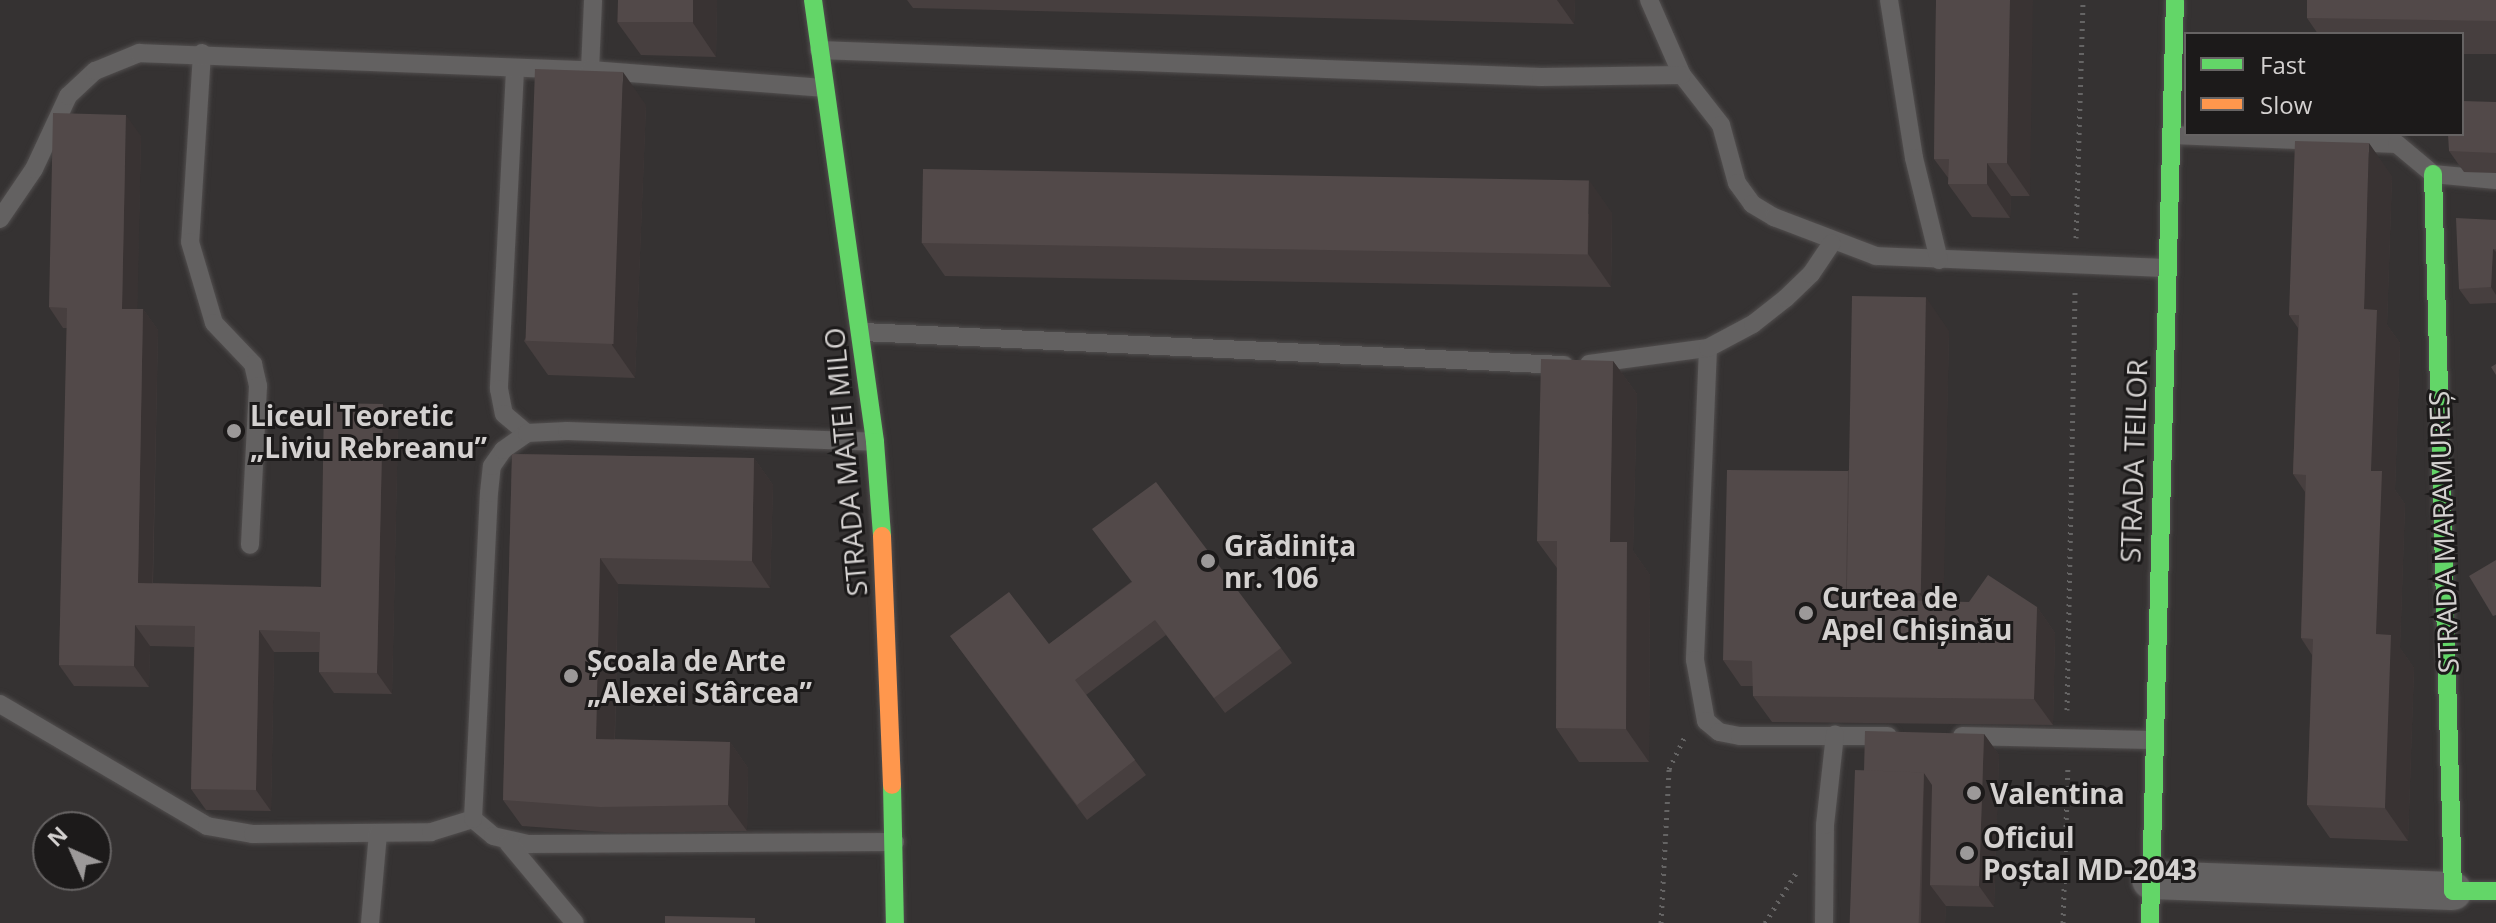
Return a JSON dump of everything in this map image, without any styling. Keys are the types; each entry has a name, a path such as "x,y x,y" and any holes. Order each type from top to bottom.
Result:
{"street":[{"name":"STRADA MATEI MILO","path":"813,0 823,88 863,332 875,442 888,623 895,923"},
{"name":"STRADA TEILOR","path":"2150,923 2152,740 2175,0"},
{"name":"STRADA MARAMUREȘ","path":"2433,174 2453,891"},
{"path":"2151,880 2496,891"}],"lane":[{"path":"590,70 593,0"},
{"path":"1649,0 1682,75 1721,125 1737,183 1752,204 1832,243 1876,256 2168,268"},
{"path":"1889,0 1914,158 1939,260"},
{"path":"819,50 1541,77 1682,75"},
{"path":"0,219 34,169 68,96 95,71 139,53 202,53 515,70 590,70 823,88"},
{"path":"202,53 190,242 214,323 253,364 258,386 250,545"},
{"path":"515,70 499,389 504,414 527,433"},
{"path":"2172,135 2184,135"},
{"path":"2197,136 2397,144 2433,174 2496,180"},
{"path":"863,332 1565,365 1674,356 1708,348 1753,324 1811,274 1832,243"},
{"path":"1708,348 1695,660 1700,704 1706,721 1719,732 1912,736"},
{"path":"875,442 527,433 503,450 492,466 473,819 482,831 508,843 895,842"},
{"path":"0,704 207,826 265,835 431,832 473,819"},
{"path":"1824,923 1825,825 1835,735"},
{"path":"1943,736 2152,740"},
{"path":"370,923 378,833"},
{"path":"508,843 575,923"}],"path":[{"path":"2063,923 2083,0"},
{"path":"1661,923 1669,769 1700,704"}],"building":[{"path":"618,0 693,0 693,22 618,22"},
{"path":"1936,0 2010,0 2007,163 1987,163 1987,184 1948,184 1949,159 1934,159"},
{"path":"2307,0 2496,0 2496,21 2307,18"},
{"path":"535,69 623,72 613,344 526,341"},
{"path":"2464,101 2496,102 2496,153 2449,151 2448,136 2464,136"},
{"path":"53,113 126,115 122,309 143,309 138,583 321,587 324,403 383,404 377,673 319,672 320,632 259,630 256,790 191,789 195,626 135,625 134,666 59,665 67,308 49,307"},
{"path":"2295,141 2369,143 2364,309 2377,310 2371,471 2382,471 2376,634 2391,635 2385,808 2307,805 2313,639 2301,638 2306,475 2293,474 2299,315 2289,315"},
{"path":"923,169 1589,181 1588,255 922,243"},
{"path":"2456,218 2496,220 2491,287 2459,289"},
{"path":"1852,296 1926,297 1921,593 1847,592"},
{"path":"1541,359 1613,361 1610,542 1627,542 1626,729 1556,728 1557,541 1537,541"},
{"name":"Școala de Arte „Alexei Stârcea”","path":"512,454 754,458 752,561 600,558 596,739 730,742 728,805 600,807 503,800"},
{"name":"Curtea de Apel Chișinău","path":"1727,470 1848,471 1846,592 1851,599 1969,602 1988,575 2037,607 2034,699 1753,696 1752,661 1723,660"},
{"path":"1156,482 1281,648 1214,698 1155,620 1075,680 1135,760 1077,805 950,636 1009,592 1049,644 1132,582 1092,529"},
{"path":"2496,560 2496,615 2493,616 2469,576"},
{"path":"1865,731 1984,734 1979,886 1930,885 1932,785 1924,773 1864,771"},
{"path":"1855,770 1924,772 1919,923 1850,923"},
{"path":"665,916 755,918 755,923 665,923"}],"traffic: fast":[{"path":"813,0 875,442 882,536"},
{"path":"2150,923 2175,0"},
{"path":"2433,174 2453,891 2496,891"},
{"path":"892,785 895,923"}],"traffic: slow":[{"path":"882,536 892,785"}],"place":[{"name":"Liceul Teoretic „Liviu Rebreanu”","path":"234,431"},
{"name":"Grădinița nr. 106","path":"1208,561"},
{"name":"Curtea de Apel Chișinău","path":"1806,613"},
{"name":"Școala de Arte „Alexei Stârcea”","path":"571,676"},
{"name":"Valentina","path":"1974,793"},
{"name":"Oficiul Poștal MD-2043","path":"1967,853"}]}
